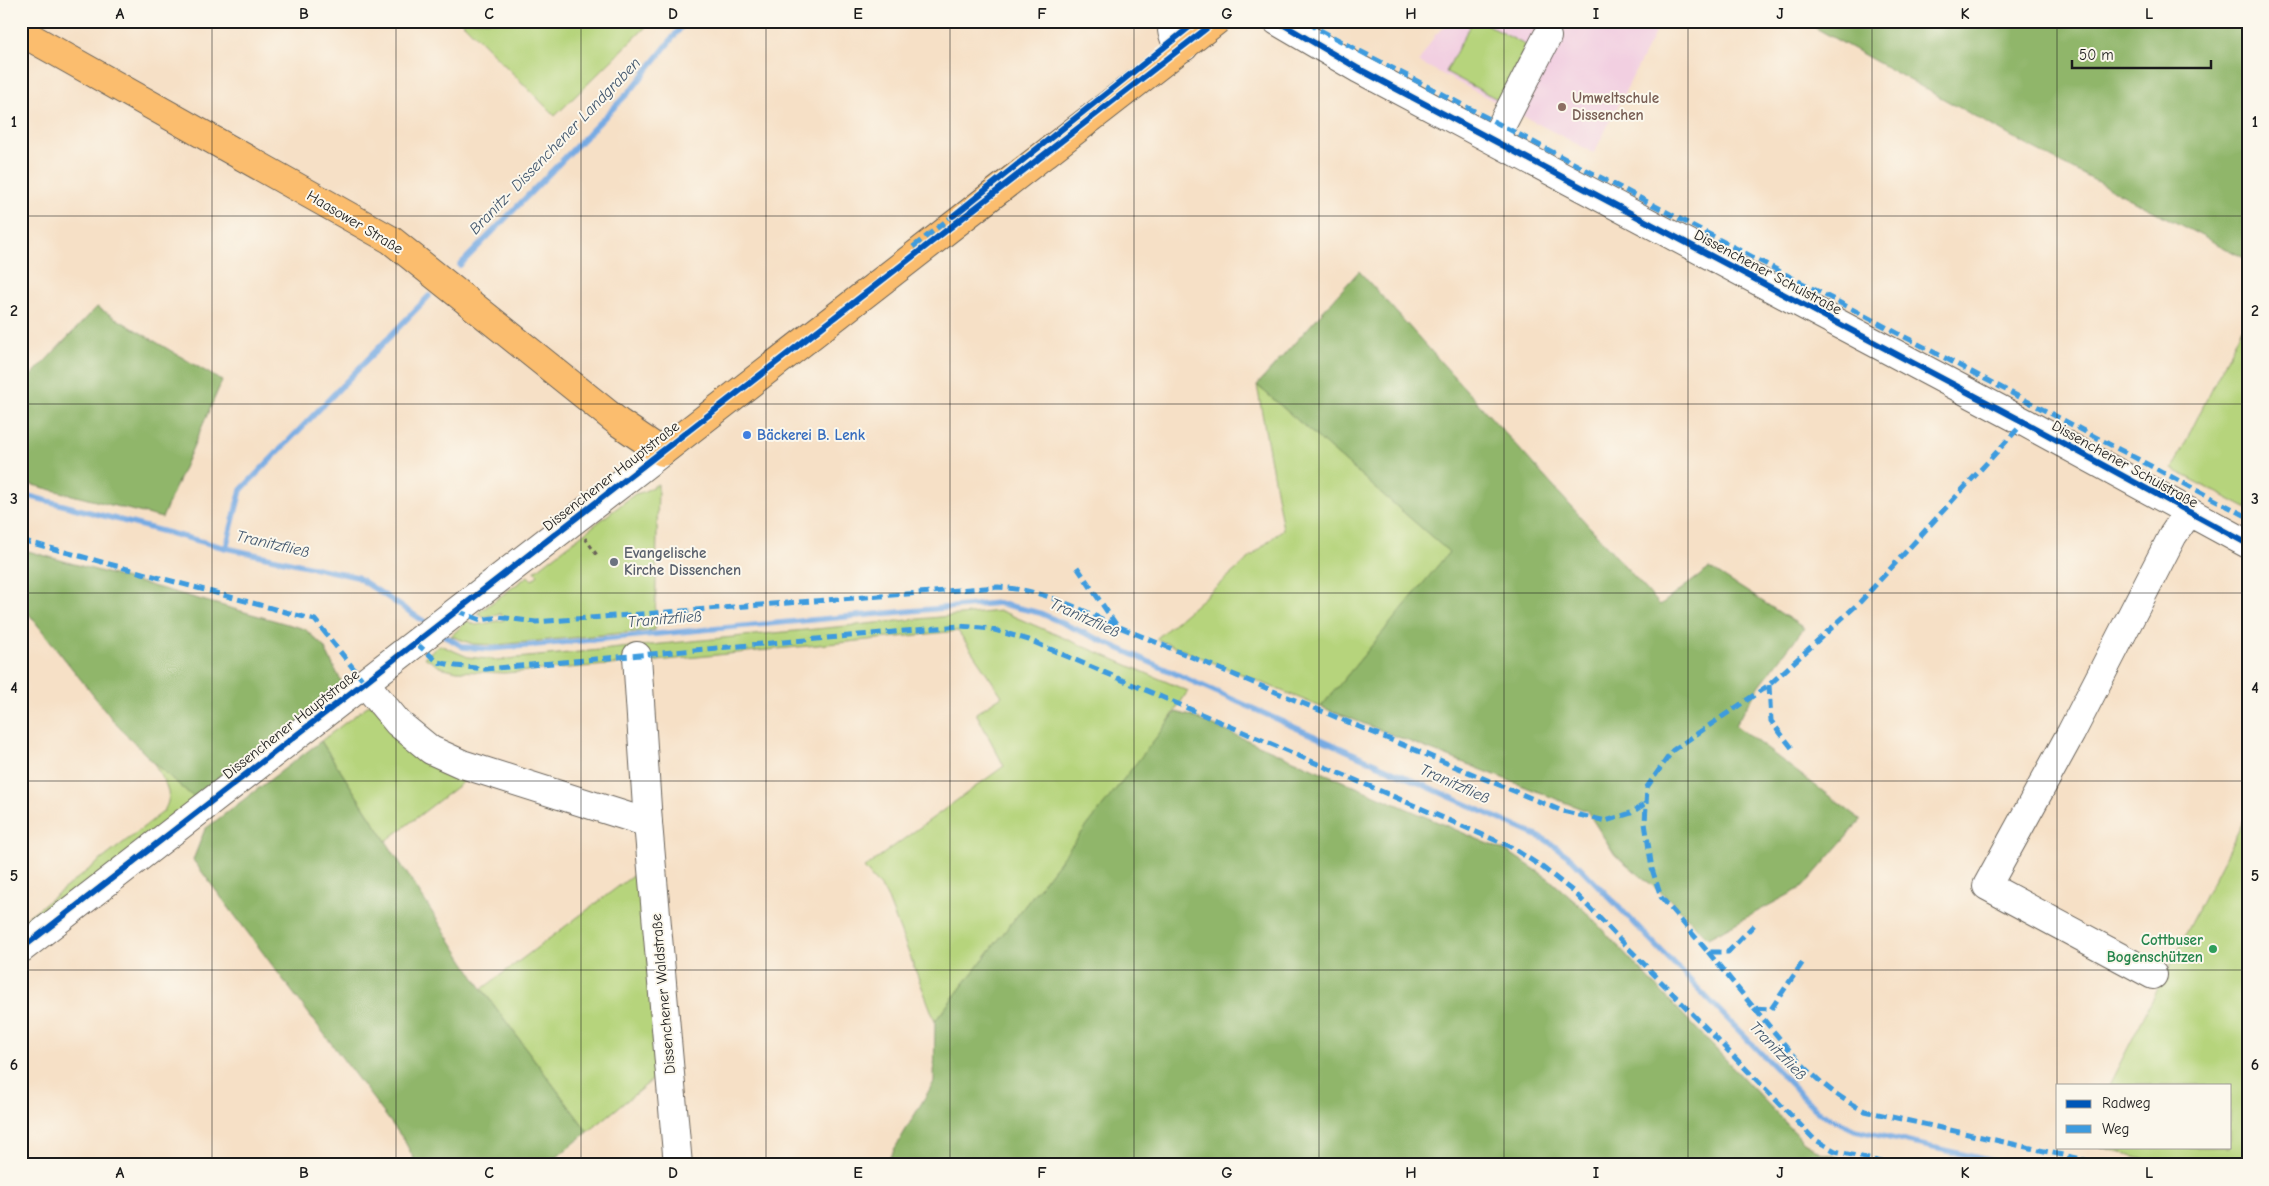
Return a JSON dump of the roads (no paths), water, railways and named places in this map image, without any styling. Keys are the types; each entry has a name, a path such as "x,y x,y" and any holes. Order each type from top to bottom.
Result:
{"main road":[{"name":"Dissenchener Hauptstraße","path":"662,452 1216,21"},
{"name":"Haasower Straße","path":"21,32 391,240 618,422 662,452"}],"street":[{"path":"1175,21 1172,31 1175,40 1184,47"},
{"name":"Dissenchener Schulstraße","path":"1277,21 1359,69 2024,422 2248,544"},
{"path":"1494,140 1547,37"},
{"name":"Dissenchener Hauptstraße","path":"21,949 662,452"},
{"path":"2153,974 1987,886 2071,733 2173,535 2188,513"},
{"name":"Dissenchener Waldstraße","path":"637,656 648,823 678,1165"},
{"path":"366,683 398,723 431,750 462,764 648,823"}],"waterway":[{"name":"Branitz- Dissenchener Landgraben","path":"460,265 633,88 686,21"},
{"path":"226,548 241,490 429,296"},
{"name":"Tranitzfließ","path":"21,494 226,548 357,577 428,624"},
{"name":"Tranitzfließ","path":"440,633 463,647 490,649 998,603 1040,613 1546,840 1572,859 1818,1112 1855,1130 2010,1165"}],"place":[{"name":"Umweltschule Dissenchen","path":"1562,107"},
{"name":"Bäckerei B. Lenk","path":"747,435"},
{"name":"Evangelische Kirche Dissenchen","path":"614,562"},
{"name":"Cottbuser Bogenschützen","path":"2213,949"}]}
